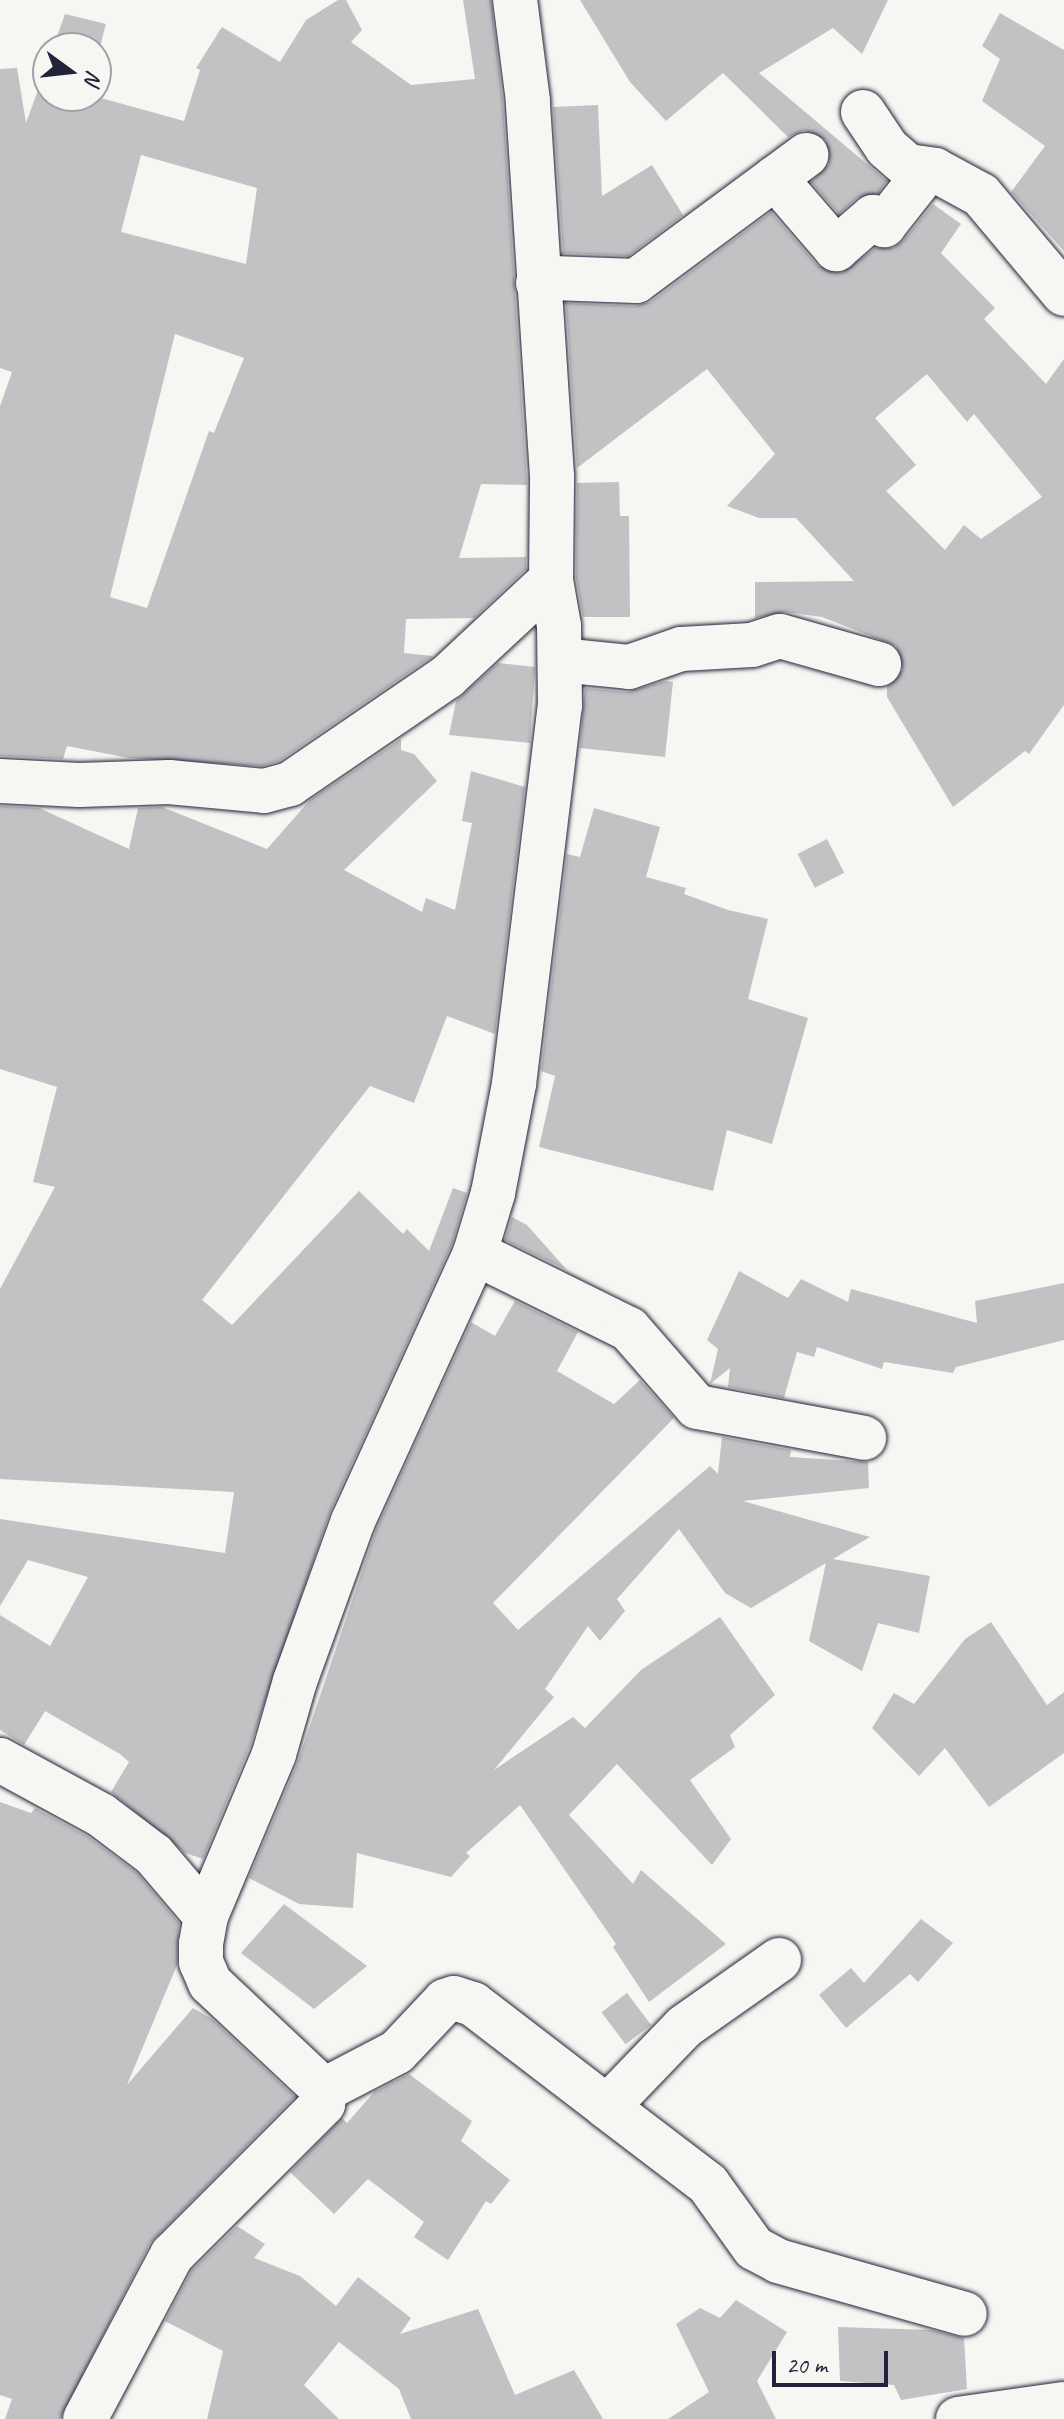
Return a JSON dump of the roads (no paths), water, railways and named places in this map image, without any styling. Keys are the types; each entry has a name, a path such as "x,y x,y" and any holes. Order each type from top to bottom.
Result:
{"street":[{"path":"324,2090 210,1983 201,1962 206,1916 274,1754 295,1681 353,1521 475,1253 493,1193 514,1084 560,706 560,660 551,580 557,280 515,0"},
{"path":"863,112 887,148 908,166 945,174 981,195 1064,294"},
{"path":"557,280 636,281 790,166 836,249 873,217 884,225 926,172"},
{"path":"0,781 79,785 169,782 264,791 290,784 447,677 551,580"},
{"path":"560,660 608,669 629,667 662,654 752,645 780,636 879,664"},
{"path":"475,1253 629,1329 697,1407 864,1438"},
{"path":"0,1760 101,1815 154,1855 206,1916"},
{"path":"607,2107 685,2026 779,1960"},
{"path":"324,2090 397,2052 445,2001 454,1998 473,2004 708,2184 754,2248 778,2261 965,2314"},
{"path":"85,2419 172,2255 233,2190 306,2125 323,2104 324,2090"},
{"path":"958,2419 1064,2404"}]}
